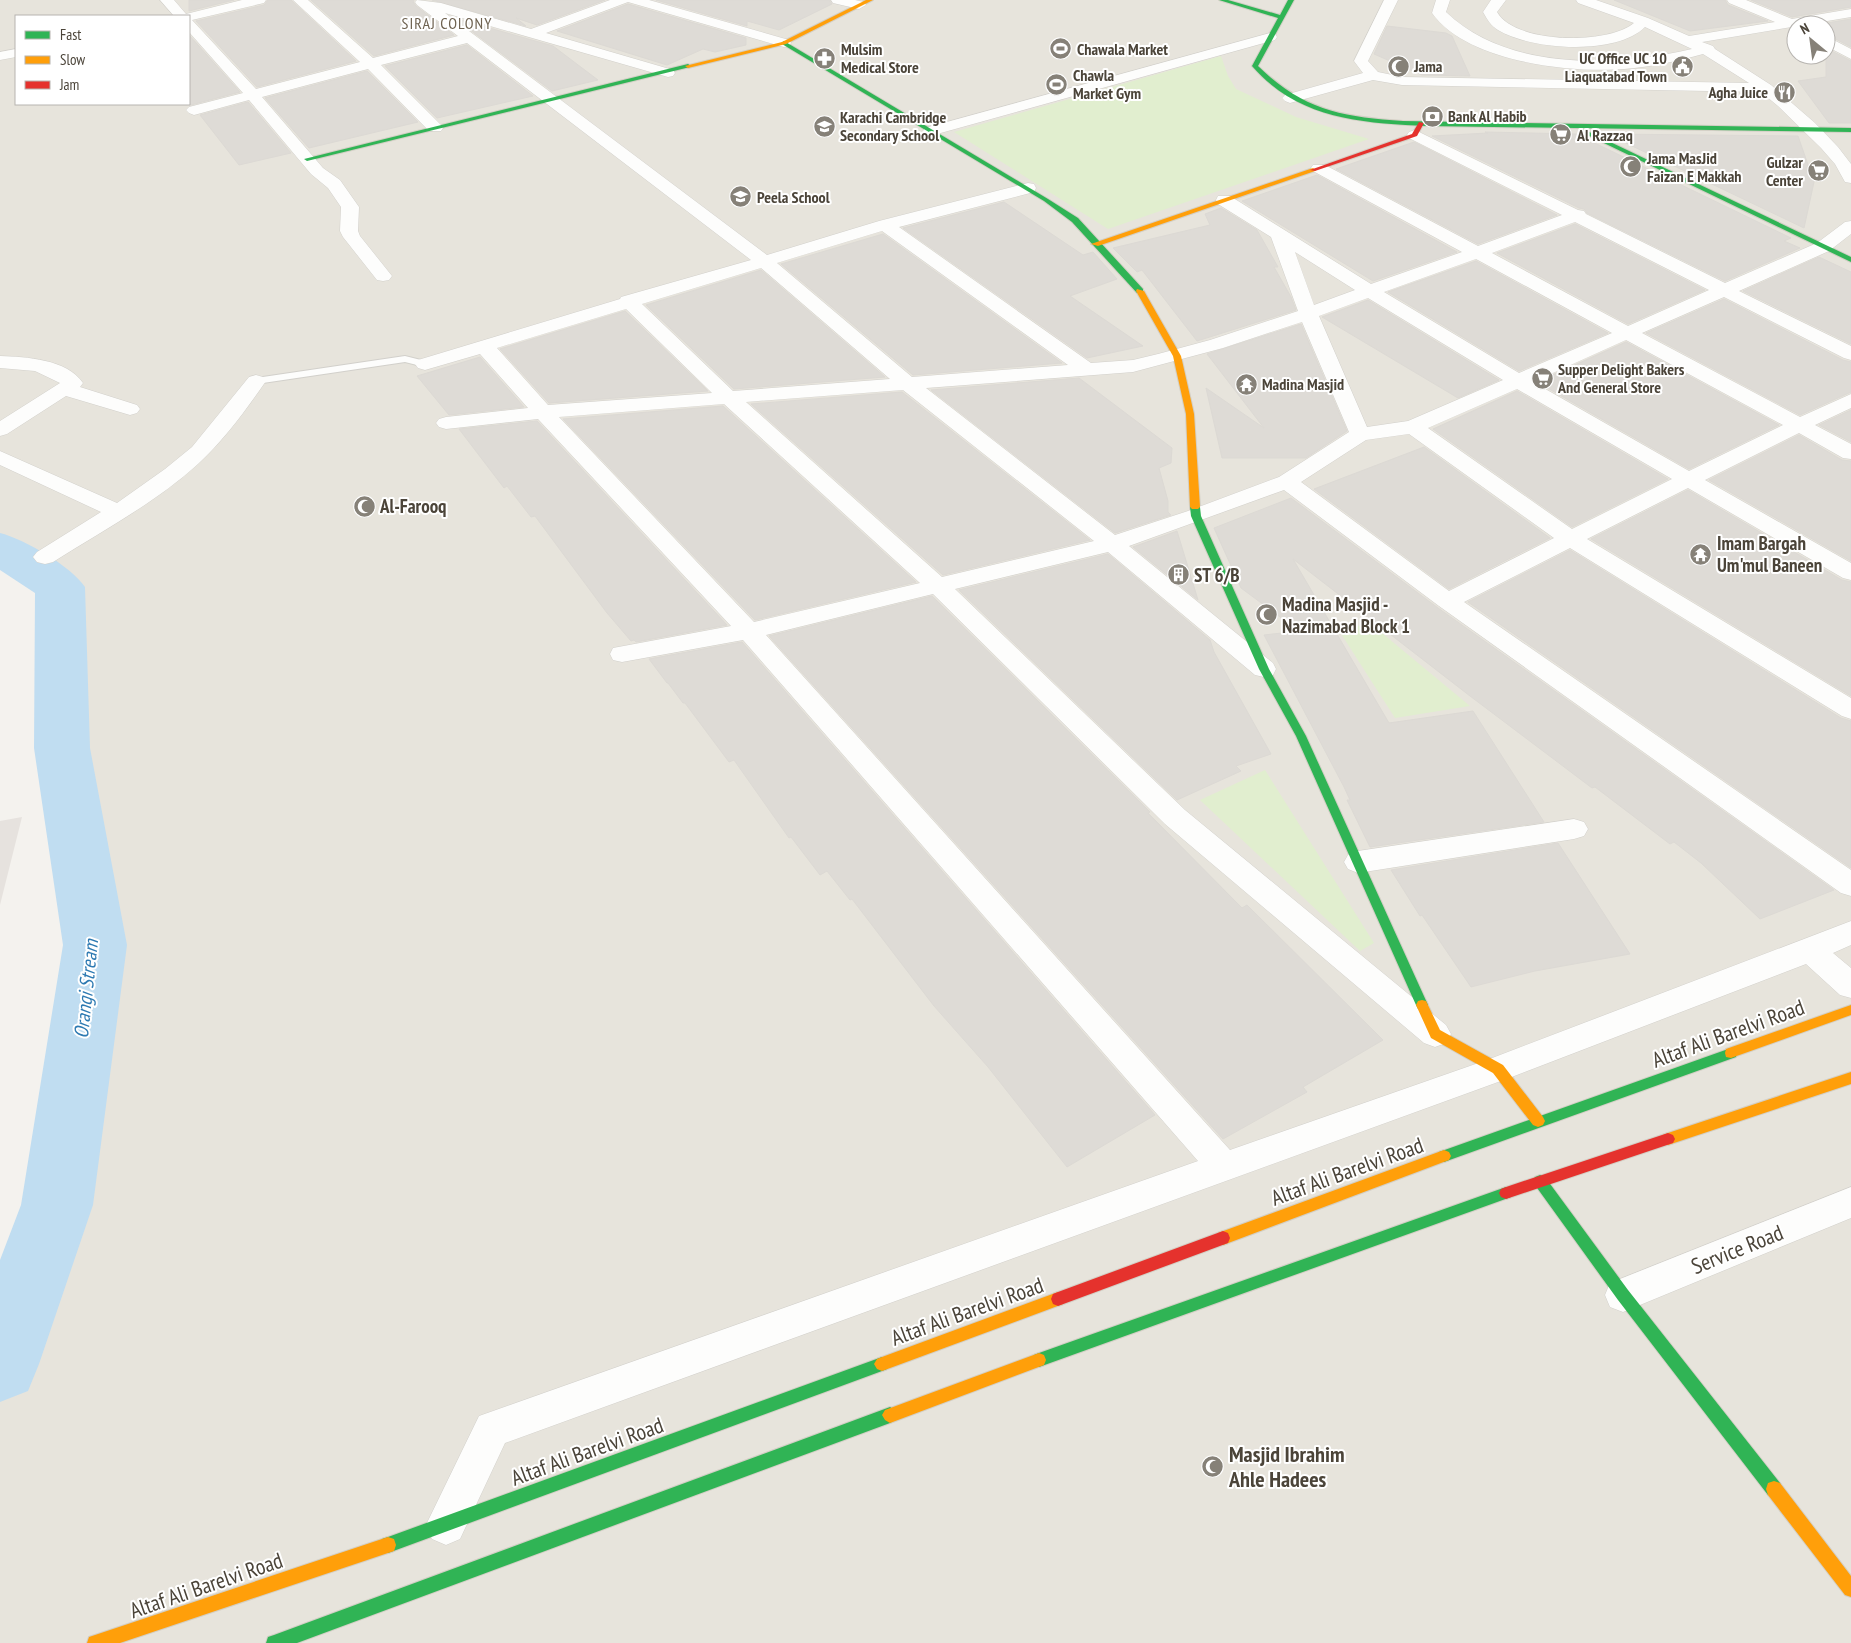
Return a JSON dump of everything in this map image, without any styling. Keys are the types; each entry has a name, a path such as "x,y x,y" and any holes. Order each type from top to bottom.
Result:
{"street":[{"path":"167,0 180,15"},
{"path":"190,17 259,0"},
{"path":"300,0 370,63 435,128"},
{"path":"487,50 623,0"},
{"path":"634,0 784,43 1028,188 1074,220 1137,287 1177,356 1190,414 1196,516 1264,669 1301,736 1436,1034"},
{"path":"838,0 864,3"},
{"path":"1222,0 1281,18"},
{"path":"1291,0 1255,66 1270,85 1290,98 1312,108 1368,122 1418,129 1851,130"},
{"path":"1373,74 1361,61 1391,0"},
{"path":"1443,0 1439,13 1453,28 1484,43 1519,55 1575,64 1615,65 1654,61 1708,49"},
{"path":"1499,0 1490,12 1502,26 1514,32 1549,39 1589,41 1625,35 1644,22"},
{"path":"1583,0 1690,40 1742,70 1784,101 1842,160 1851,178"},
{"path":"1598,5 1614,0"},
{"path":"1734,0 1786,22"},
{"path":"419,1 668,72"},
{"path":"419,1 487,50 549,100 764,261 907,383 1112,544 1264,669"},
{"path":"307,158 784,43 864,3"},
{"path":"1815,6 1847,17"},
{"path":"190,25 252,94 317,171 334,184 342,194 350,207 349,231 383,276"},
{"path":"1690,40 1786,25"},
{"path":"1484,43 1514,32"},
{"path":"931,131 1270,37"},
{"path":"194,110 468,38"},
{"path":"1836,46 1851,55"},
{"path":"0,56 15,53"},
{"path":"1615,65 1628,86"},
{"path":"1290,98 1373,74 1402,81 1766,88"},
{"path":"1575,128 1851,260"},
{"path":"1095,244 1319,168 1418,129 1578,215 1851,354"},
{"path":"1319,168 1851,453"},
{"path":"425,364 628,301 885,225 1028,188"},
{"path":"1224,200 1516,380 1851,573"},
{"path":"446,423 543,412 1086,368 1133,366 1177,356 1308,313 1480,253 1578,215"},
{"path":"885,225 1086,368"},
{"path":"622,654 749,631 940,587 1112,544 1196,516 1287,482 1360,434 1413,427 1516,380 1823,247 1851,226"},
{"path":"1279,234 1308,313 1360,434"},
{"path":"628,301 728,397 940,587 1175,818 1436,1034 1498,1069 1538,1121"},
{"path":"484,346 543,412 749,631 1224,1167"},
{"path":"0,362 33,364 48,369 73,383 0,430"},
{"path":"44,557 153,488 190,459 210,440 256,381"},
{"path":"64,389 130,409"},
{"path":"1447,601 1851,400"},
{"path":"1413,427 1571,539 1851,710"},
{"path":"0,457 117,511"},
{"path":"1287,482 1447,601 1851,885"},
{"path":"1358,862 1574,829"},
{"path":"446,1525 492,1429 1498,1069 1810,950 1851,932"},
{"path":"1810,950 1851,986"},
{"name":"Altaf Ali Barelvi Road","path":"95,1643 446,1525 1538,1121 1851,1010"},
{"path":"290,1639 1008,1371 1540,1181 1851,1078"},
{"path":"1540,1181 1623,1295 1851,1589"},
{"name":"Service Road","path":"1623,1295 1851,1202"}],"lane":[{"path":"256,381 405,358 425,364"}],"shaded area":[{"path":"0,0 1851,0 1851,1643 0,1643 0,1361 112,1039 82,816 43,566 0,552"},
{"path":"22,817 0,905 0,821"}],"green space":[{"path":"1221,56 1228,76 1236,89 1296,117 1369,139 1108,229 954,132"},
{"path":"1371,624 1470,706 1395,718 1338,629"},
{"path":"1265,770 1374,943 1360,951 1200,800"}],"building":[{"path":"189,0 234,0 189,11"},
{"path":"268,0 291,0 356,61 257,87 196,21 264,5"},
{"path":"311,0 414,0 413,2 416,6 454,35 374,56"},
{"path":"432,0 605,0 537,25 516,18 526,26"},
{"path":"656,0 829,0 832,4 779,30 747,21 747,26"},
{"path":"1614,0 1725,0 1728,5 1768,21 1690,31"},
{"path":"1751,0 1851,0 1851,7 1804,15 1787,15"},
{"path":"628,4 746,38 746,45 715,52 703,49 667,65 557,31"},
{"path":"454,18 553,46 598,80 552,91"},
{"path":"1851,19 1851,47 1836,39 1836,22"},
{"path":"1387,26 1446,33 1452,36 1470,76 1422,75 1374,54"},
{"path":"190,36 240,92 191,105 190,104"},
{"path":"467,45 533,96 437,118 385,66"},
{"path":"1836,53 1851,61 1851,123 1829,123 1798,81 1826,77 1826,65 1836,65"},
{"path":"367,71 418,122 309,148 265,98"},
{"path":"248,102 291,153 239,165 200,115"},
{"path":"1485,132 1576,134 1791,238 1784,241 1800,248 1725,281 1587,213 1584,209 1432,136 1488,133"},
{"path":"1607,134 1798,136 1814,182 1804,228"},
{"path":"1414,142 1557,215 1478,244 1336,169"},
{"path":"1317,175 1457,252 1373,281 1242,201"},
{"path":"1004,202 1083,255 1093,252 1117,279 1070,296 1143,346 1087,358 903,228"},
{"path":"1221,208 1257,230 1278,267 1274,267 1296,310 1197,341 1142,270 1137,272 1113,248 1210,225 1205,214"},
{"path":"1575,224 1705,290 1628,324 1497,253"},
{"path":"883,234 1062,363 913,375 781,264"},
{"path":"1819,257 1851,272 1851,344 1743,291"},
{"path":"1476,261 1608,333 1519,371 1388,292"},
{"path":"761,270 885,377 734,389 646,305"},
{"path":"1724,299 1843,360 1851,362 1851,392 1800,415 1646,333"},
{"path":"1368,300 1499,380 1458,398 1322,317"},
{"path":"625,311 708,391 549,403 500,349"},
{"path":"1301,324 1347,431 1306,458 1222,458 1206,388 1264,428 1207,354"},
{"path":"1626,342 1779,425 1689,469 1537,382"},
{"path":"480,357 524,407 449,415 417,376"},
{"path":"1079,378 1172,448 1171,463 1159,468 1168,501 1168,512 1171,515 1115,533 931,390"},
{"path":"1517,391 1668,479 1572,527 1433,429"},
{"path":"902,392 1090,540 943,575 751,404"},
{"path":"723,406 916,582 755,620 563,419"},
{"path":"1851,410 1851,442 1819,425"},
{"path":"537,421 727,625 636,642 634,640 631,641 607,613 535,516 531,517 507,486 504,488 459,429"},
{"path":"1799,435 1842,460 1851,461 1851,561 1709,480"},
{"path":"1424,447 1550,538 1449,589 1314,489"},
{"path":"1688,490 1842,580 1851,582 1851,696 1591,539"},
{"path":"1291,498 1438,608 1834,890 1760,919 1701,863 1674,842 1670,844 1595,787 1592,788 1293,559 1389,723 1473,711 1544,822 1370,847 1347,800 1350,800 1344,787 1264,635 1299,631 1241,588 1214,528"},
{"name":"ST 6/B","path":"1177,531 1198,600 1133,547"},
{"path":"1570,550 1841,718 1851,721 1851,868 1468,602"},
{"path":"1108,554 1210,640 1214,652 1271,754 1236,766 1241,771 1177,800 959,590"},
{"path":"932,596 1150,812 1148,813 1242,908 1247,905 1383,1040 1303,1087 1307,1092 1223,1139 769,636"},
{"path":"742,642 1155,1115 1067,1167 988,1067 934,1006 852,899 850,900 827,871 820,875 791,837 789,838 734,760 729,762 649,659"},
{"path":"1558,843 1630,954 1535,971 1471,987 1422,915 1420,916 1391,870"}],"waterway":[{"name":"Orangi Stream","path":"0,548 60,587 62,748 95,945 57,1205 0,1364"}],"traffic: fast":[{"path":"1222,0 1281,17"},
{"path":"1291,0 1255,66 1273,84 1292,97 1312,107 1334,114 1379,122 1427,124 1851,130"},
{"path":"784,43 1046,200 1075,220 1140,291"},
{"path":"307,159 688,66"},
{"path":"1583,131 1851,260"},
{"path":"1195,507 1196,516 1264,669 1301,736 1422,1005"},
{"path":"1444,1156 1731,1053"},
{"path":"1540,1181 1623,1295 1774,1489"},
{"path":"1039,1360 1506,1193"},
{"path":"388,1545 882,1364"},
{"path":"274,1643 890,1415"}],"traffic: slow":[{"path":"688,66 784,43 870,0"},
{"path":"1095,244 1313,170"},
{"path":"1140,291 1177,356 1190,414 1195,507"},
{"path":"1422,1005 1435,1034 1498,1069 1538,1121"},
{"path":"1731,1053 1851,1010"},
{"path":"1668,1139 1851,1078"},
{"path":"1223,1238 1444,1156"},
{"path":"882,1364 1058,1299"},
{"path":"890,1415 1039,1360"},
{"path":"1774,1489 1851,1589"},
{"path":"95,1643 388,1545"}],"traffic: jam":[{"path":"1313,170 1415,135 1421,123"},
{"path":"1506,1193 1668,1139"},
{"path":"1058,1299 1223,1238"}],"place":[{"name":"Chawala Market","path":"1061,49"},
{"name":"Mulsim Medical Store","path":"825,58"},
{"name":"Jama","path":"1398,66"},
{"name":"UC Office UC 10 Liaquatabad Town","path":"1683,67"},
{"name":"Chawla Market Gym","path":"1057,84"},
{"name":"Agha Juice","path":"1784,92"},
{"name":"Bank Al Habib","path":"1432,116"},
{"name":"Karachi Cambridge Secondary School","path":"824,126"},
{"name":"Al Razzaq","path":"1561,135"},
{"name":"Jama MasJid Faizan E Makkah","path":"1631,167"},
{"name":"Gulzar Center","path":"1819,171"},
{"name":"Peela School","path":"741,197"},
{"name":"Supper Delight Bakers And General Store","path":"1542,378"},
{"name":"Madina Masjid","path":"1246,384"},
{"name":"Al-Farooq","path":"364,506"},
{"name":"Imam Bargah Um'mul Baneen","path":"1701,554"},
{"name":"ST 6/B","path":"1178,575"},
{"name":"Madina Masjid - Nazimabad Block 1","path":"1266,615"},
{"name":"Masjid Ibrahim Ahle Hadees","path":"1213,1467"}],"district":[{"name":"SIRAJ COLONY","path":"447,23"}]}
